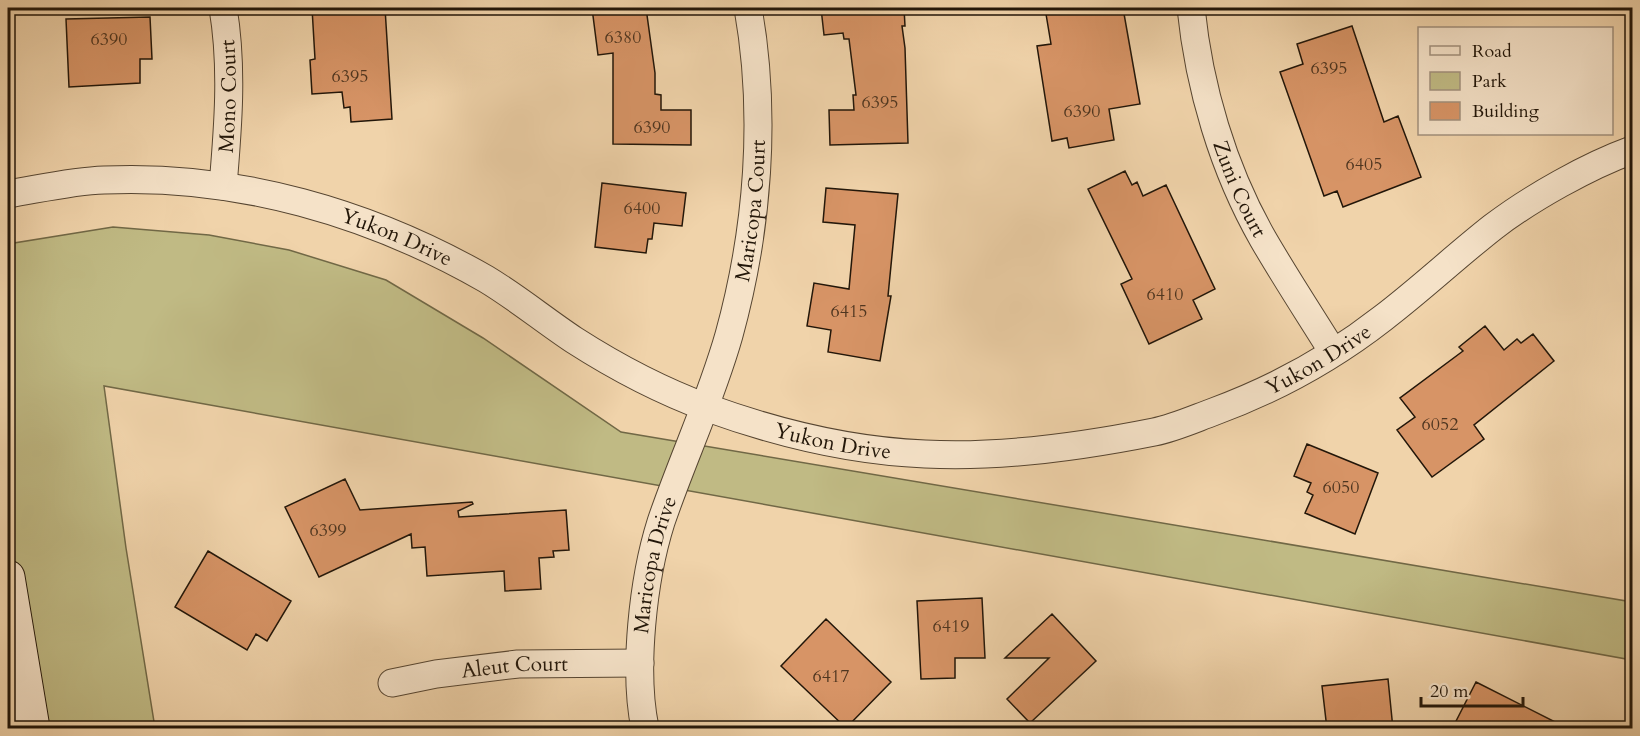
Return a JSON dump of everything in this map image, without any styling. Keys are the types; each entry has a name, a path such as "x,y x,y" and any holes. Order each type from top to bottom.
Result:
{"street":[{"name":"Mono Court","path":"223,186 229,109 224,8"},
{"name":"Maricopa Court","path":"705,407 729,336 747,259 756,181 758,104 752,28 748,8"},
{"name":"Zuni Court","path":"1191,8 1194,37 1210,110 1233,177 1262,237 1333,352"},
{"name":"Yukon Drive","path":"8,194 99,180 141,179 223,186 270,194 347,215 418,243 488,281 576,341 639,377 705,407 778,431 849,446 924,454 1006,453 1061,447 1160,431 1234,404 1306,369 1381,320 1497,225 1557,186 1632,150"},
{"name":"Maricopa Drive","path":"645,729 640,663 646,585 661,524 705,407"},
{"path":"8,577 33,729"},
{"name":"Aleut Court","path":"392,683 436,674 518,664 640,663"}],"green space":[{"path":"113,227 209,235 289,250 386,280 483,338 621,432 1632,602 1632,660 104,386 126,548 155,728 8,728 8,244"}],"building":[{"path":"312,8 385,8 392,119 351,122 350,107 344,108 342,92 312,94 310,60 315,59"},
{"path":"592,8 646,8 655,73 655,94 661,95 661,110 691,110 691,145 613,144 613,53 598,55"},
{"path":"821,8 904,8 905,26 902,26 905,48 908,143 830,145 829,110 854,110 853,95 856,95 849,39 844,39 843,33 824,35"},
{"path":"1045,8 1123,8 1140,104 1109,109 1114,140 1069,148 1067,138 1052,141 1037,46 1051,44"},
{"path":"150,17 152,59 140,59 140,83 69,87 66,19"},
{"path":"1352,26 1384,122 1398,116 1421,177 1343,207 1337,191 1324,196 1280,72 1303,64 1297,44"},
{"path":"1125,171 1132,185 1137,182 1143,196 1166,185 1215,289 1193,300 1202,319 1149,344 1121,284 1132,279 1088,189"},
{"path":"602,183 686,193 682,226 654,223 652,239 648,239 646,253 595,247"},
{"path":"826,188 898,194 888,296 891,296 880,361 828,352 831,330 807,326 814,283 849,289 855,225 823,222"},
{"path":"1485,326 1504,350 1517,339 1521,343 1533,334 1554,361 1474,425 1484,439 1432,477 1397,430 1415,417 1400,398 1463,351 1459,347"},
{"path":"1307,444 1378,473 1355,534 1305,513 1313,495 1307,492 1311,483 1294,476"},
{"path":"345,479 360,510 472,502 473,504 458,511 459,517 566,510 569,550 553,551 554,557 539,558 541,589 505,591 504,571 427,576 425,547 412,548 411,534 319,577 285,507"},
{"path":"208,551 291,601 267,641 256,634 247,650 175,607"},
{"path":"982,598 985,658 955,658 955,678 921,679 917,601"},
{"path":"1052,614 1096,661 1030,723 1007,699 1049,658 1005,658"},
{"path":"826,619 891,682 846,728 781,666"},
{"path":"1388,679 1393,729 1327,729 1322,686"},
{"path":"1476,682 1569,729 1452,729"}]}
